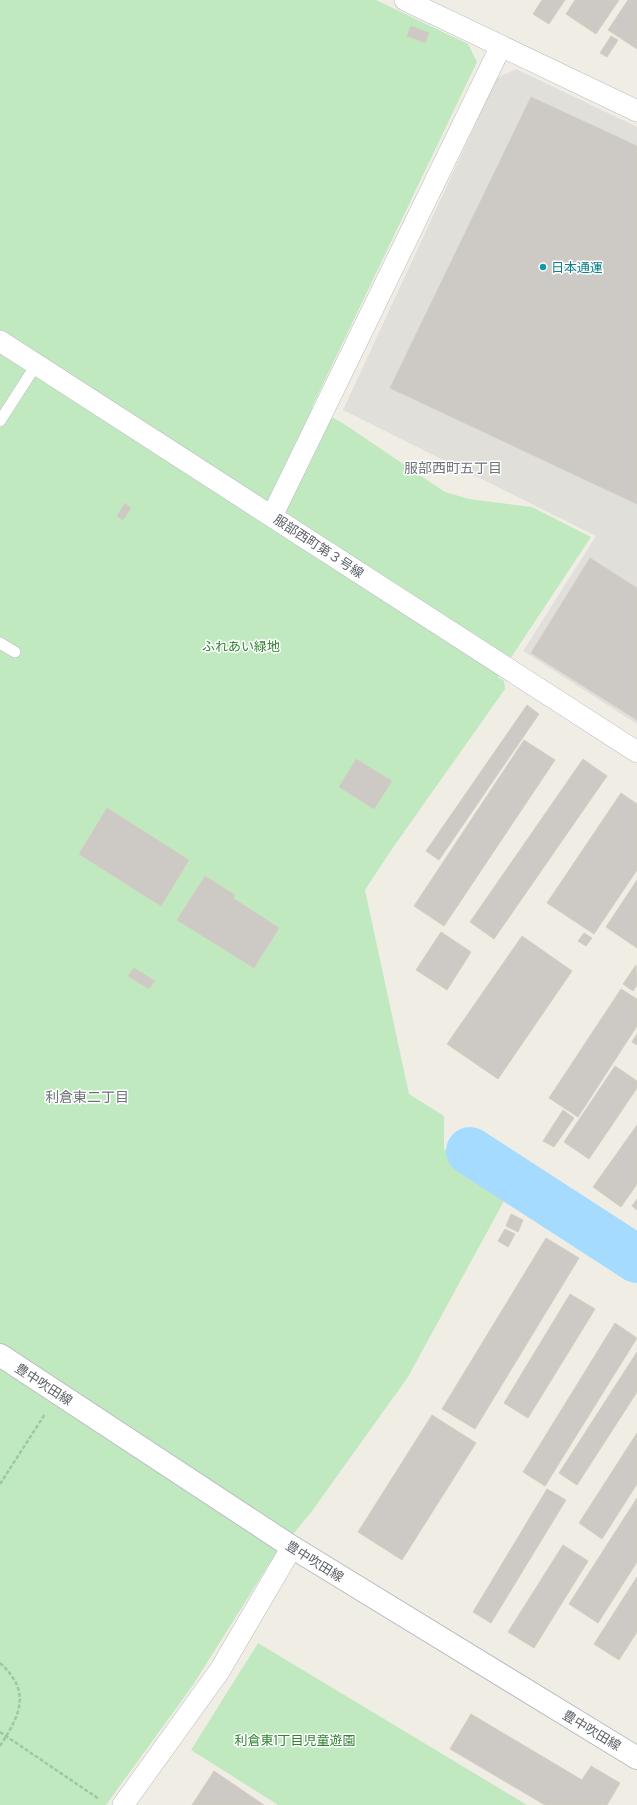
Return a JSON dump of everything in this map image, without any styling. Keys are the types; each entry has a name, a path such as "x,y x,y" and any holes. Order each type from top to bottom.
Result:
{"main road":[{"name":"豊中吹田線","path":"0,1355 292,1548 637,1758"}],"street":[{"path":"405,0 637,111"},
{"path":"272,516 502,46"},
{"name":"服部西町第３号線","path":"0,341 637,752"},
{"path":"123,1805 220,1670 292,1548"}],"lane":[{"path":"0,421 36,365"},
{"path":"0,643 15,652"}],"path":[{"path":"0,1484 48,1410"},
{"path":"0,1663 14,1678 21,1698 19,1712 0,1746"},
{"path":"0,1732 102,1801"}],"shaded area":[{"name":"日本通運","path":"516,69 637,127 637,724 523,651 596,536 343,410 497,78"}],"green space":[{"name":"ふれあい緑地","path":"0,0 376,0 468,44 477,62 312,407 341,422 445,492 469,499 532,507 591,537 498,677 504,681 505,689 392,849 365,890 409,1094 444,1116 444,1149 510,1190 408,1377 312,1511 269,1564 193,1685 106,1805 0,1805"},
{"name":"利倉東1丁目児童遊園","path":"258,1643 527,1805 278,1805 191,1750"}],"building":[{"path":"542,0 565,0 549,24 533,14"},
{"path":"575,0 619,0 596,34 566,14"},
{"path":"628,0 637,0 637,49 608,30"},
{"path":"411,26 429,33 425,43 407,36"},
{"path":"611,36 618,40 607,57 600,53"},
{"name":"日本通運","path":"531,97 637,146 637,504 390,388"},
{"path":"125,503 131,508 123,520 117,516"},
{"path":"590,558 637,588 637,720 531,653"},
{"path":"527,705 539,714 439,860 426,851"},
{"path":"524,740 555,760 444,926 414,906"},
{"path":"356,759 392,781 374,809 339,787"},
{"path":"583,759 607,776 494,939 470,922"},
{"path":"621,793 637,804 637,870 594,934 547,903"},
{"path":"107,808 189,860 161,906 79,854"},
{"path":"205,876 235,895 233,898 279,928 254,968 177,920"},
{"path":"637,880 637,948 606,927"},
{"path":"441,932 471,952 447,990 416,970"},
{"path":"584,933 592,938 586,946 578,941"},
{"path":"522,936 572,971 498,1079 447,1044"},
{"path":"636,965 637,985 633,991 623,984"},
{"path":"134,968 155,981 149,989 128,976"},
{"path":"621,989 637,999 637,1026 578,1117 549,1098"},
{"path":"637,1034 637,1045 632,1042"},
{"path":"615,1066 637,1081 637,1088 589,1159 564,1142"},
{"path":"563,1110 574,1118 554,1147 543,1141"},
{"path":"637,1125 637,1184 621,1207 593,1187"},
{"path":"637,1199 637,1210 632,1206"},
{"path":"511,1214 523,1220 518,1232 506,1226"},
{"path":"505,1229 515,1234 508,1247 498,1241"},
{"path":"546,1238 579,1258 475,1429 442,1409"},
{"path":"570,1294 595,1309 528,1418 504,1403"},
{"path":"615,1323 637,1338 545,1486 523,1472"},
{"path":"637,1352 637,1392 577,1485 559,1473"},
{"path":"432,1415 476,1443 402,1560 358,1532"},
{"path":"637,1433 637,1484 602,1539 579,1523"},
{"path":"547,1489 566,1500 491,1623 473,1612"},
{"path":"637,1498 637,1562 598,1623 569,1604"},
{"path":"563,1545 588,1561 534,1648 508,1632"},
{"path":"637,1577 637,1632 619,1660 594,1644"},
{"path":"471,1714 582,1780 591,1766 620,1783 607,1805 545,1805 450,1749"},
{"path":"214,1771 264,1805 192,1805"}],"waterway":[{"path":"470,1151 637,1259"}],"place":[{"name":"日本通運","path":"543,267"}],"district":[{"name":"服部西町五丁目","path":"453,468"},
{"name":"利倉東二丁目","path":"87,1097"}]}
